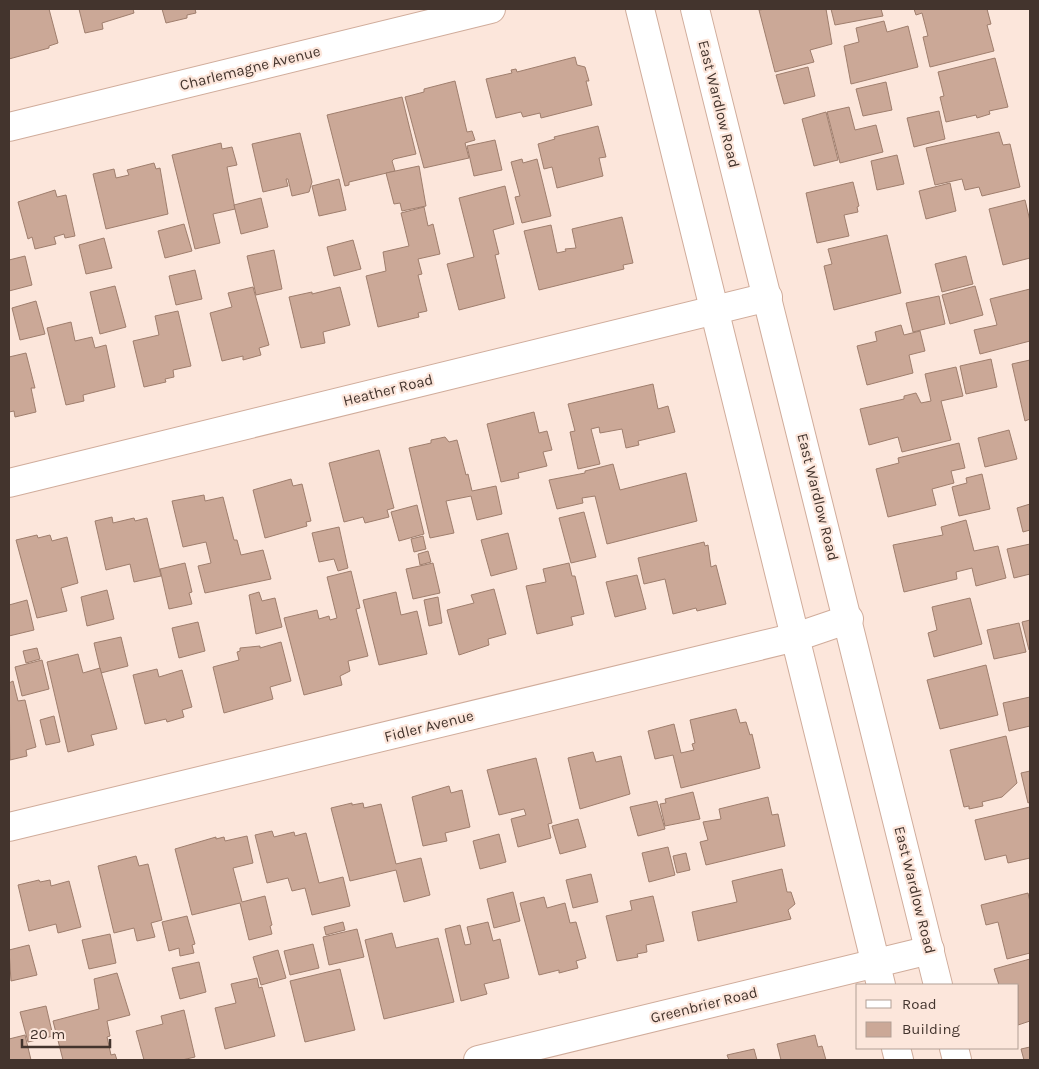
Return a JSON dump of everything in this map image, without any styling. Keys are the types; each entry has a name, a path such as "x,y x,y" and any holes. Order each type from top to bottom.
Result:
{"street":[{"name":"Charlemagne Avenue","path":"9,127 491,9"},
{"path":"640,9 716,309 878,974"},
{"name":"East Wardlow Road","path":"695,9 849,619 938,984"},
{"name":"Heather Road","path":"9,483 768,297"},
{"name":"Fidler Avenue","path":"9,827 796,637 849,619"},
{"name":"Greenbrier Road","path":"478,1060 878,974 930,950"}],"building":[{"path":"9,9 49,9 58,43 49,46 49,48 9,59"},
{"path":"79,9 133,9 134,13 102,23 103,29 85,33"},
{"path":"162,9 195,9 196,13 187,15 187,18 166,23"},
{"path":"826,9 832,44 810,50 814,62 775,72 759,10"},
{"path":"831,9 881,9 883,16 835,25"},
{"path":"914,9 987,9 991,24 987,25 994,51 930,67 923,37 928,36 922,13 916,15"},
{"path":"884,21 887,32 908,26 918,67 851,84 844,46 859,42 856,28"},
{"path":"575,57 577,65 585,67 589,81 586,81 592,105 541,118 540,113 523,117 521,112 496,118 486,79 512,73 511,70 516,69 517,72"},
{"path":"995,58 1008,107 989,111 990,114 977,118 976,115 946,122 940,97 944,96 938,72"},
{"path":"808,67 815,96 784,104 776,75"},
{"path":"455,81 467,132 472,131 475,140 465,143 469,158 424,168 405,97 424,92 424,89"},
{"path":"886,82 892,110 863,116 856,89"},
{"path":"402,97 416,154 394,159 392,161 395,171 349,182 349,185 345,186 327,115"},
{"path":"849,107 855,130 876,125 883,152 840,163 827,112"},
{"path":"939,111 945,139 914,147 907,118"},
{"path":"826,112 838,160 814,166 802,119"},
{"path":"598,126 606,157 599,158 603,176 557,188 552,167 544,169 538,144 555,139 554,137"},
{"path":"999,132 1003,145 1010,144 1020,187 982,196 979,187 965,190 962,179 935,185 926,148"},
{"path":"300,133 312,182 309,192 292,196 288,179 286,179 288,186 263,192 252,144"},
{"path":"495,140 502,170 474,176 467,146"},
{"path":"221,143 222,149 232,147 237,165 227,167 235,209 213,214 220,243 195,249 172,155"},
{"path":"897,155 904,184 877,190 871,161"},
{"path":"522,159 523,163 537,159 551,216 522,223 515,197 520,196 511,162"},
{"path":"154,163 156,169 160,168 168,214 106,229 93,174 114,169 116,178 129,175 127,170"},
{"path":"419,166 426,206 402,211 400,203 394,204 386,173"},
{"path":"339,179 346,210 319,216 312,186"},
{"path":"853,182 859,206 857,207 858,212 844,215 849,236 817,243 806,193"},
{"path":"950,183 956,211 926,219 919,191"},
{"path":"505,186 514,224 493,230 499,254 495,255 505,298 459,310 447,264 474,257 459,198"},
{"path":"55,190 57,197 66,195 75,236 65,238 64,234 54,237 56,244 35,249 32,237 28,239 18,202"},
{"path":"261,198 268,227 241,234 234,205"},
{"path":"1025,200 1030,221 1030,258 1003,265 989,209"},
{"path":"424,207 428,226 433,224 440,254 418,259 422,274 418,275 427,311 418,313 419,317 378,327 366,276 386,271 383,252 409,246 401,213"},
{"path":"622,217 633,263 623,265 624,269 539,290 524,231 551,225 557,253 566,251 565,249 576,248 572,229"},
{"path":"184,224 192,251 165,258 158,231"},
{"path":"887,235 901,293 834,310 824,266 832,264 828,249"},
{"path":"104,238 112,268 86,274 79,245"},
{"path":"353,240 361,269 334,276 327,247"},
{"path":"274,250 282,289 256,295 247,256"},
{"path":"25,256 32,285 9,291 9,260"},
{"path":"966,256 973,284 942,292 935,264"},
{"path":"195,270 202,299 176,305 169,276"},
{"path":"115,286 126,327 100,334 90,292"},
{"path":"975,286 983,315 950,324 942,295"},
{"path":"253,287 269,345 259,348 261,355 243,360 243,356 222,361 210,313 232,307 228,293"},
{"path":"340,287 350,325 323,332 325,343 301,348 289,297"},
{"path":"1030,289 1030,341 980,354 974,330 997,325 990,299"},
{"path":"939,296 945,324 913,332 906,303"},
{"path":"36,301 45,334 20,340 12,308"},
{"path":"178,311 191,366 173,370 174,377 165,379 166,382 144,387 133,341 159,335 155,316"},
{"path":"71,322 75,341 92,337 95,348 106,345 115,387 83,395 84,401 66,405 47,328"},
{"path":"901,325 904,335 920,331 925,351 909,355 913,373 867,385 857,346 877,341 875,332"},
{"path":"26,353 35,388 31,388 36,412 15,417 14,411 9,412 9,357"},
{"path":"991,359 997,387 966,394 960,366"},
{"path":"1030,360 1030,419 1025,421 1012,364"},
{"path":"956,367 963,396 941,401 951,440 902,452 898,437 869,445 860,409 904,399 904,396 916,393 921,403 931,401 925,374"},
{"path":"653,384 658,409 668,406 675,432 638,441 639,445 626,448 622,429 600,433 599,427 591,429 600,464 578,469 570,432 575,431 568,404"},
{"path":"534,412 539,433 547,431 552,450 543,452 547,466 518,473 519,478 501,482 487,424"},
{"path":"1009,430 1017,459 985,467 978,438"},
{"path":"445,437 449,442 457,440 472,491 496,486 502,514 477,520 471,496 446,501 454,533 430,538 409,448 431,443 431,440"},
{"path":"959,443 965,468 951,471 954,483 932,489 936,505 888,517 876,469 899,463 898,458"},
{"path":"379,450 394,508 387,510 389,517 365,523 363,517 344,522 329,463"},
{"path":"613,464 620,490 686,473 697,521 607,544 595,496 582,498 583,503 557,509 549,480 585,473 585,471"},
{"path":"982,474 990,509 959,516 952,487 967,483 966,478"},
{"path":"291,479 293,486 302,484 311,521 306,522 307,526 265,538 253,490"},
{"path":"204,495 205,501 223,497 234,540 237,540 241,555 263,550 271,579 205,593 198,566 211,563 206,542 183,547 172,501"},
{"path":"1030,504 1030,530 1023,532 1017,508"},
{"path":"417,505 424,534 399,541 391,512"},
{"path":"584,512 596,557 571,563 559,518"},
{"path":"112,517 113,523 134,518 135,521 147,518 161,576 134,582 130,564 106,570 95,521"},
{"path":"966,520 974,551 998,546 1006,578 976,586 972,568 956,572 957,579 904,592 893,545 943,535 941,527"},
{"path":"339,527 348,568 338,571 334,559 319,562 312,533"},
{"path":"508,533 517,569 491,576 481,540"},
{"path":"37,535 38,538 50,535 52,541 67,537 78,583 61,588 67,611 37,618 16,540"},
{"path":"423,536 426,549 414,552 411,539"},
{"path":"704,542 705,546 708,545 711,567 716,565 726,604 697,611 696,608 673,614 665,579 644,584 638,558"},
{"path":"1030,544 1030,574 1014,578 1007,549"},
{"path":"428,551 431,562 420,565 418,554"},
{"path":"185,563 192,592 189,593 192,604 169,609 160,569"},
{"path":"433,563 440,593 413,599 406,569"},
{"path":"569,563 572,576 575,576 584,614 571,617 573,625 537,634 526,586 546,582 543,569"},
{"path":"351,571 360,608 356,609 368,656 348,661 350,671 340,676 342,685 304,695 284,618 317,610 319,619 329,616 330,620 337,618 327,577"},
{"path":"637,575 646,609 615,617 606,582"},
{"path":"494,589 506,634 488,639 489,645 459,655 447,610 474,603 471,595"},
{"path":"107,590 114,619 87,626 81,597"},
{"path":"259,592 262,601 275,598 282,627 256,634 249,595"},
{"path":"396,592 401,615 417,611 427,654 379,665 363,600"},
{"path":"438,597 442,623 429,626 424,600"},
{"path":"970,598 982,644 934,657 928,633 937,630 932,607"},
{"path":"27,600 34,630 9,636 9,605"},
{"path":"1030,620 1030,650 1029,650 1022,622"},
{"path":"198,622 205,651 179,658 172,628"},
{"path":"1019,623 1026,652 994,659 987,630"},
{"path":"121,637 128,666 101,673 94,643"},
{"path":"281,642 291,681 270,687 273,699 224,713 213,667 239,660 237,652 240,651 240,648 260,646 260,648"},
{"path":"37,648 40,659 26,663 23,651"},
{"path":"78,654 83,673 100,668 117,729 91,735 94,745 68,752 47,662"},
{"path":"42,660 49,689 22,696 15,667"},
{"path":"986,665 998,715 940,729 927,680"},
{"path":"157,669 159,677 182,670 192,707 182,710 184,717 167,722 166,719 145,724 133,675"},
{"path":"13,681 18,701 25,700 36,747 26,750 27,756 10,760 9,683"},
{"path":"1030,697 1030,726 1009,731 1003,703"},
{"path":"736,709 740,723 746,722 750,735 752,734 760,768 681,788 673,755 655,759 648,731 674,724 681,753 694,750 692,744 695,743 690,720"},
{"path":"54,716 60,742 46,745 40,720"},
{"path":"1006,736 1017,783 1002,797 982,802 983,806 969,809 969,806 964,807 950,750"},
{"path":"593,752 596,762 621,756 630,794 580,809 568,758"},
{"path":"536,758 552,823 548,824 551,838 518,847 511,819 526,815 524,809 499,815 487,770"},
{"path":"1030,771 1030,802 1028,803 1021,773"},
{"path":"449,786 451,793 462,790 470,827 445,833 447,841 423,846 412,797"},
{"path":"693,792 700,819 665,826 660,804 666,803 665,799"},
{"path":"768,797 772,815 778,814 785,846 706,865 700,842 708,840 703,822 721,819 719,809"},
{"path":"657,801 665,829 638,836 630,807"},
{"path":"352,803 352,805 363,803 364,808 381,804 396,864 421,858 430,895 404,902 396,870 350,881 331,808"},
{"path":"1030,807 1030,858 1008,863 1006,855 985,860 975,820"},
{"path":"578,819 586,847 560,854 552,826"},
{"path":"272,831 274,837 294,832 295,836 306,833 319,883 343,877 350,906 312,915 305,888 292,891 288,878 267,883 255,835"},
{"path":"499,834 506,862 480,869 473,841"},
{"path":"247,836 253,863 233,868 242,902 265,896 272,925 270,926 272,934 249,940 240,903 192,915 175,849 216,837 216,839 224,837 225,841"},
{"path":"668,847 675,875 649,882 642,853"},
{"path":"686,853 690,870 677,873 673,856"},
{"path":"136,856 139,866 148,864 162,920 151,923 155,937 137,941 134,928 114,933 98,866"},
{"path":"782,869 787,892 791,892 795,904 788,910 791,919 698,941 692,912 737,902 732,881"},
{"path":"591,874 598,902 573,908 566,880"},
{"path":"39,880 40,882 50,880 51,886 69,881 81,927 58,933 56,924 29,931 18,885"},
{"path":"513,892 520,921 494,928 487,899"},
{"path":"1028,893 1030,902 1030,953 1007,959 998,922 986,925 981,905"},
{"path":"653,896 664,941 646,945 647,952 637,954 638,957 617,961 606,916 632,910 630,901"},
{"path":"544,897 547,908 565,903 570,923 576,922 586,958 576,961 578,968 559,973 559,970 539,975 520,903"},
{"path":"187,916 195,944 192,945 194,953 180,956 179,948 169,951 162,922"},
{"path":"343,922 345,930 326,935 324,927"},
{"path":"488,922 493,941 500,939 509,978 484,984 487,994 461,1001 445,929 460,925 465,945 471,944 467,927"},
{"path":"357,929 364,957 329,965 323,937"},
{"path":"392,933 396,948 438,938 454,1002 384,1019 365,940"},
{"path":"110,934 116,963 89,969 82,940"},
{"path":"313,944 319,968 290,975 284,951"},
{"path":"29,945 37,975 11,981 9,950"},
{"path":"278,950 286,978 261,985 253,957"},
{"path":"1030,959 1030,1021 1019,1025 1019,984 999,984 994,969"},
{"path":"199,962 206,992 180,999 172,968"},
{"path":"340,969 355,1030 305,1042 290,981"},
{"path":"117,973 130,1015 107,1021 110,1036 107,1037 111,1055 115,1054 117,1060 63,1060 53,1021 99,1009 94,979"},
{"path":"257,978 259,988 262,987 275,1036 225,1049 215,1008 236,1003 231,984"},
{"path":"46,1006 53,1036 28,1042 20,1012"},
{"path":"184,1010 195,1057 182,1060 144,1060 136,1031 163,1024 161,1016"},
{"path":"25,1035 31,1060 9,1060 9,1039"},
{"path":"815,1035 818,1047 822,1046 826,1060 781,1060 777,1044"},
{"path":"1030,1047 1030,1060 1024,1060 1021,1049"},
{"path":"754,1049 757,1060 729,1060 727,1055"}]}
